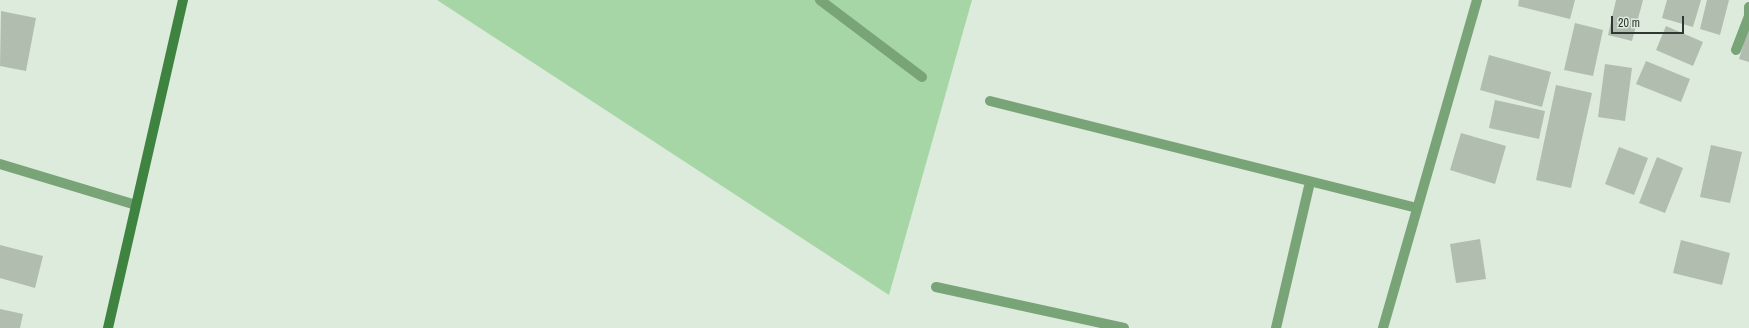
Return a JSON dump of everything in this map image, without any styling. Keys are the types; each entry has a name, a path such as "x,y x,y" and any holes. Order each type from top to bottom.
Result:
{"street":[{"path":"108,328 184,0"},
{"path":"820,0 922,77"},
{"path":"1384,328 1477,0"},
{"path":"1736,50 1749,16 1749,6 1747,0"},
{"path":"990,101 1417,208"},
{"path":"0,164 136,205"},
{"path":"1276,328 1310,182"},
{"path":"936,287 1124,328"}],"green space":[{"path":"437,0 972,0 889,295"}],"building":[{"path":"1519,0 1575,0 1570,19 1518,6"},
{"path":"1616,0 1643,0 1632,41 1608,35"},
{"path":"1667,0 1701,0 1693,27 1662,18"},
{"path":"1707,0 1729,0 1720,35 1700,29"},
{"path":"1,11 36,18 26,71 0,66"},
{"path":"1575,23 1603,30 1593,76 1564,70"},
{"path":"1666,26 1703,42 1693,66 1656,50"},
{"path":"1748,29 1749,30 1749,62 1739,59"},
{"path":"1489,55 1551,72 1542,107 1480,90"},
{"path":"1646,61 1690,79 1681,102 1636,84"},
{"path":"1605,64 1632,68 1625,121 1598,117"},
{"path":"1556,85 1592,93 1571,188 1536,180"},
{"path":"1495,100 1545,111 1539,139 1489,128"},
{"path":"1461,133 1506,146 1495,184 1450,170"},
{"path":"1711,145 1742,152 1730,203 1700,197"},
{"path":"1619,147 1648,158 1634,195 1605,184"},
{"path":"1657,157 1683,168 1665,213 1639,203"},
{"path":"1480,239 1486,279 1456,283 1450,244"},
{"path":"1681,240 1730,253 1722,285 1673,273"},
{"path":"0,245 43,256 35,288 0,278"},
{"path":"0,309 23,314 20,328 0,328"}]}
